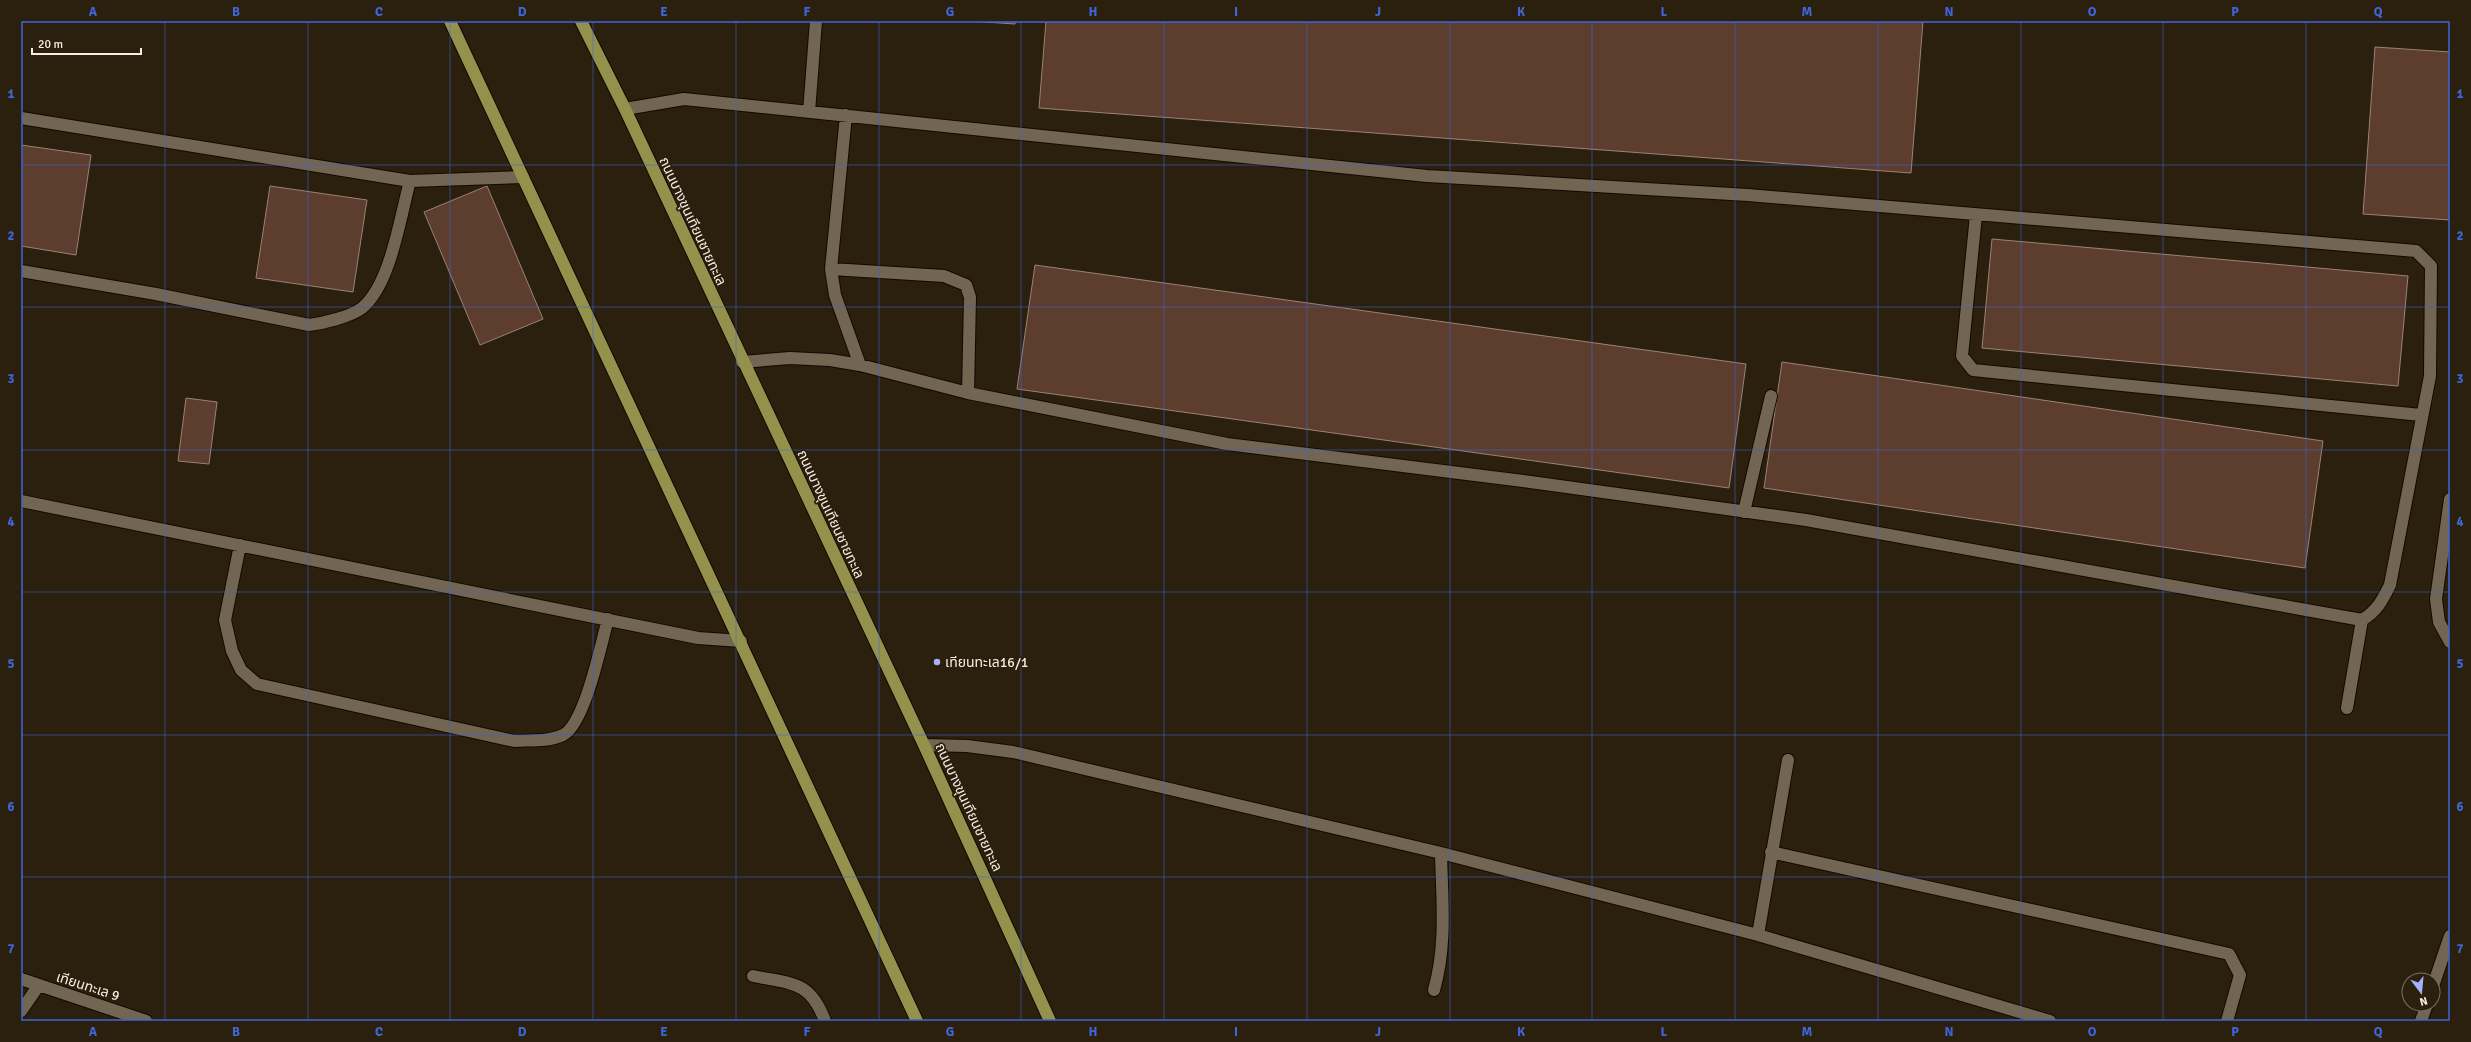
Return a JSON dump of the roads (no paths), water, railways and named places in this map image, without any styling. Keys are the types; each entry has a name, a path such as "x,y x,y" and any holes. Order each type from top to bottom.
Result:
{"main road":[{"path":"450,21 917,1021"},
{"name":"ถนนบางขุนเทียนชายทะเล","path":"581,21 625,110 742,362 924,746 1050,1021"}],"street":[{"path":"810,112 816,21"},
{"path":"625,110 684,99 1427,176 1748,196 2416,251 2431,266 2430,376 2421,414 2390,585 2381,604 2362,620 2347,708"},
{"path":"846,115 831,269 835,295 860,365"},
{"path":"21,118 410,181 523,177"},
{"path":"21,270 156,294 309,325 329,322 361,308 384,279 410,181"},
{"path":"1976,214 1962,356 1973,370 2421,414"},
{"path":"831,269 944,276 966,285 970,297 968,393"},
{"path":"742,362 790,358 830,360 860,365 968,393 1227,444 1523,481 1806,520 2362,620"},
{"path":"1744,512 1771,396"},
{"path":"2450,499 2436,599 2439,622 2450,642"},
{"path":"21,501 698,638 740,641"},
{"path":"240,545 225,620 232,651 241,670 257,684 514,741 551,739 565,734 581,714 608,619"},
{"path":"924,746 967,746 1013,752 1441,853 1758,935 2050,1021"},
{"path":"1758,935 1771,852 1788,760"},
{"path":"1771,852 2229,954 2240,975 2227,1021"},
{"path":"1434,990 1441,966 1443,945 1441,853"},
{"path":"2438,972 2450,936"},
{"path":"754,976 802,987 818,1002 825,1021"},
{"name":"เทียนทะเล 9","path":"21,979 146,1021"},
{"path":"21,1011 39,985"}],"place":[{"name":"เทียนทะเล16/1","path":"937,662"}]}
